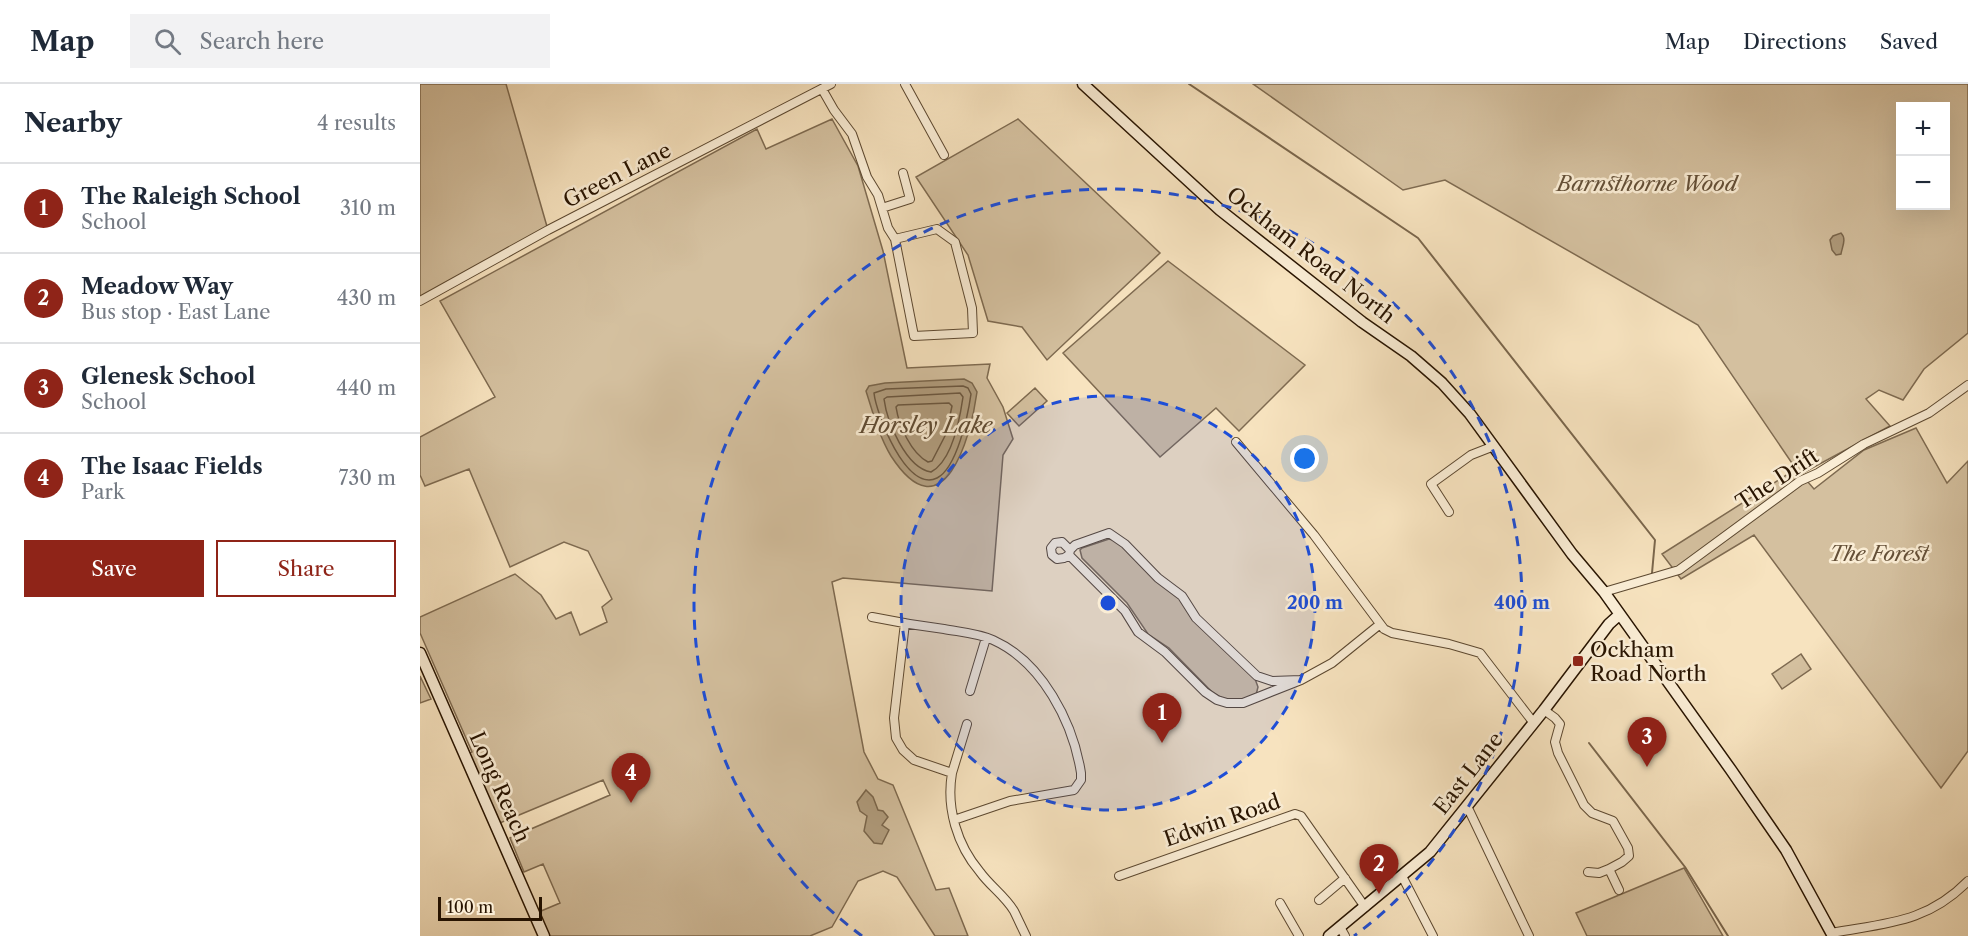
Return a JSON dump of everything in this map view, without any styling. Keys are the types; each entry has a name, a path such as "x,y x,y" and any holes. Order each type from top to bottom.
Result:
{"main road":[{"name":"Ockham Road North","path":"1083,84 1220,210 1362,322 1411,356 1442,383 1494,446 1567,548 1604,592 1731,770 1782,845 1832,934"},
{"name":"East Lane","path":"1329,936 1342,932 1365,907 1430,852 1544,710 1609,624 1619,615"},
{"name":"Long Reach","path":"420,653 544,936"}],"street":[{"name":"Green Lane","path":"420,301 549,230 831,84"},
{"path":"905,84 944,155"},
{"path":"822,89 852,134 867,177 878,195 888,228 895,239 914,336 973,333 972,308 955,242 937,229 895,239"},
{"path":"882,208 910,199 903,173"},
{"name":"The Drift","path":"1604,592 1679,570 1800,481 1818,473 1864,444 1929,413 1968,385"},
{"path":"1236,442 1329,553 1379,625 1392,633 1449,644 1480,653 1533,722"},
{"path":"1449,512 1431,484 1471,455 1494,446"},
{"path":"1258,697 1265,687 1263,681 1196,618 1182,596 1158,578 1114,535 1103,534 1075,545 1070,552 1120,606 1138,632 1165,652 1209,695 1222,702 1243,703 1301,680 1332,663 1379,625"},
{"path":"872,617 986,638 1003,645 1021,659 1049,691 1069,728 1080,768 1081,780 1077,787 1070,791 1010,801 954,820"},
{"path":"905,623 894,718 896,738 903,750 914,760 952,773"},
{"path":"970,691 986,638"},
{"path":"1257,675 1272,681 1301,680"},
{"path":"1544,710 1560,724 1556,742 1558,753 1584,805 1592,813 1613,821 1628,848 1627,860 1599,873 1588,872"},
{"path":"967,724 952,773 949,798 957,832 979,871 1014,911 1026,936"},
{"path":"1467,806 1529,936"},
{"name":"Edwin Road","path":"1119,876 1295,814 1301,816 1365,907"},
{"path":"1608,869 1618,891"},
{"path":"1402,876 1433,936"},
{"path":"1319,900 1345,878"},
{"path":"1832,934 1918,916 1942,904 1968,881"},
{"path":"1280,903 1299,936"}],"green space":[{"path":"420,84 506,84 548,230 420,301"},
{"path":"1253,84 1968,84 1968,333 1924,369 1903,400 1879,390 1866,399 1890,426 1801,474 1814,489 1864,450 1916,428 1947,483 1968,461 1968,751 1941,788 1754,535 1681,579 1662,554 1796,469 1698,325 1445,180 1403,190"},
{"path":"832,119 858,166 883,251 907,368 990,364 987,378 1003,407 1013,439 1003,455 992,591 843,578 832,582 864,752 878,779 893,785 936,890 949,888 968,936 935,936 897,877 883,871 858,881 832,927 810,936 544,936 534,914 560,903 543,864 524,872 510,838 610,795 603,780 495,825 464,756 472,752 420,633 420,617 515,574 541,595 556,619 571,612 580,635 607,622 602,607 612,599 588,551 564,542 510,567 469,469 425,486 420,475 420,437 495,397 440,301 757,129 766,149"},
{"path":"1018,119 1160,253 1047,360 1022,327 988,321 968,255 916,177"},
{"path":"1168,261 1305,365 1239,431 1216,408 1160,457 1063,353"},
{"path":"1035,388 1047,401 1019,426 1007,413"},
{"path":"1109,539 1117,541 1157,581 1173,592 1254,676 1258,687 1256,695 1241,701 1226,700 1213,693 1169,648 1148,634 1127,603 1082,558 1080,550 1082,548"},
{"path":"1801,654 1811,669 1782,689 1772,674"},
{"path":"420,676 431,699 420,703"},
{"path":"1684,868 1723,936 1587,936 1576,913"}],"water":[{"path":"1841,233 1844,238 1843,246 1841,254 1836,255 1832,250 1830,240"},
{"name":"Horsley Lake","path":"964,379 972,383 977,392 974,411 961,454 951,471 939,483 926,486 909,478 891,456 866,391 869,386 885,383"},
{"path":"866,790 873,797 878,810 883,811 888,817 882,825 889,830 882,844 874,843 864,831 867,816 860,811 857,802"}],"waterway":[{"path":"1189,84 1418,238 1655,540 1652,573"},
{"path":"1589,743 1685,867 1728,936"}],"place":[{"name":"Ockham Road North","path":"1578,661"},
{"name":"The Raleigh School","path":"1162,743"},
{"name":"Glenesk School","path":"1647,767"},
{"name":"The Isaac Fields","path":"631,803"},
{"name":"Meadow Way","path":"1379,894"}],"park label":[{"name":"Barnsthorne Wood","path":"1647,183"},
{"name":"The Forest","path":"1879,553"}]}
